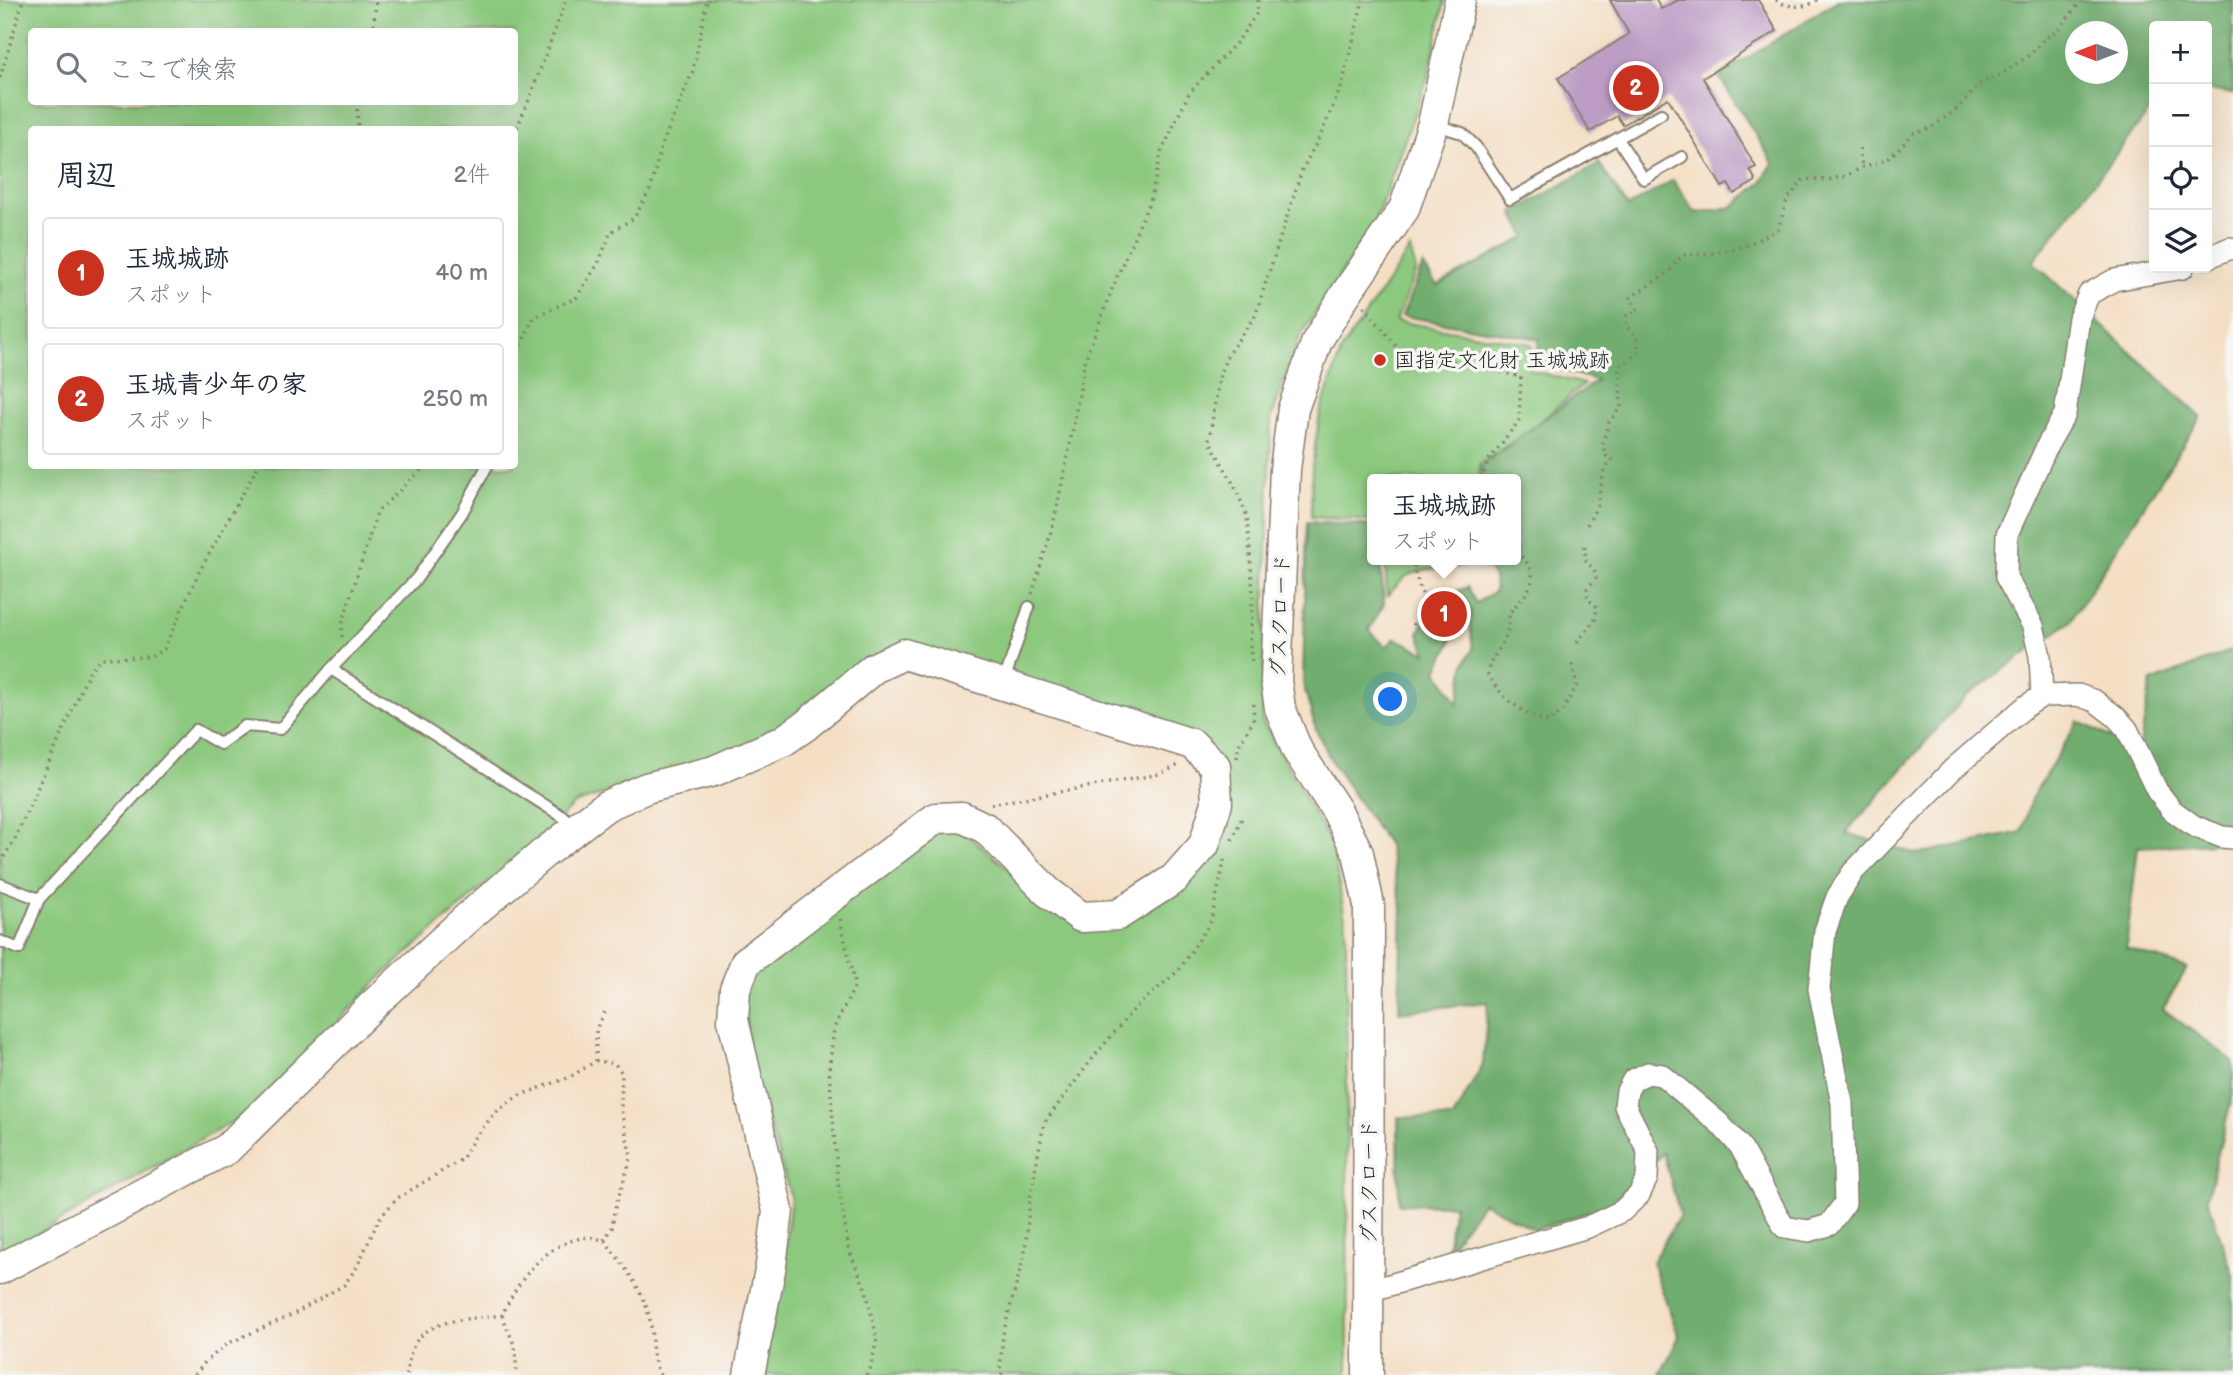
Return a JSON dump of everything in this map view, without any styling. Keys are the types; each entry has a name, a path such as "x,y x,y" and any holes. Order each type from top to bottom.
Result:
{"street":[{"name":"グスクロード","path":"1368,1375 1369,905 1358,853 1337,811 1297,750 1280,708 1276,681 1285,469 1293,408 1317,341 1404,209 1433,124 1460,0"},
{"path":"2212,256 2233,249"},
{"path":"2042,696 2040,656 2033,626 2006,577 2007,534 2048,444 2065,414 2079,318 2089,294 2114,280 2154,273"},
{"path":"0,1269 227,1149 376,1002 467,918 544,853 606,806 646,789 713,771 783,741 874,668 904,654 1192,744 1209,765 1217,803 1205,845 1174,879 1118,915 1081,918 1048,891 985,828 962,817 936,818 746,962 735,989 733,1020 778,1211 771,1265 749,1375"},
{"path":"1369,1291 1588,1227 1622,1211 1639,1195 1647,1178 1648,1151 1625,1106 1627,1091 1633,1080 1648,1073 1662,1075 1719,1123 1740,1146 1784,1227 1809,1231 1829,1225 1845,1203 1842,1103 1819,989 1825,931 1836,897 1853,872 1953,769 2026,706 2042,696 2078,695 2095,701 2127,729 2157,791 2172,810 2194,826 2222,837 2233,838"}],"lane":[{"path":"1433,124 1461,133 1476,147 1510,199 1661,114"},
{"path":"1618,139 1644,180 1682,157"},
{"path":"0,941 19,949 39,899 196,730 220,744 244,726 280,729 331,669 417,578 462,513 485,469"},
{"path":"1003,684 1029,607"},
{"path":"331,669 579,827"},
{"path":"0,884 39,899"}],"path":[{"path":"0,78 23,0"},
{"path":"373,28 376,0"},
{"path":"518,126 566,0"},
{"path":"518,351 534,317 576,298 598,264 611,232 634,218 651,188 661,147 693,71 706,0"},
{"path":"1029,607 1053,526 1085,360 1115,279 1151,198 1161,153 1189,93 1238,41 1257,13 1258,0"},
{"path":"1254,673 1250,646 1253,593 1247,516 1236,489 1209,440 1220,374 1228,355 1255,316 1302,170 1342,85 1363,0"},
{"path":"1776,0 1784,6 1810,6 1817,0"},
{"path":"1587,525 1597,506 1604,470 1612,460 1605,454 1603,442 1609,422 1621,407 1619,366 1639,352 1637,337 1626,326 1627,315 1639,310 1630,298 1669,272 1682,255 1714,254 1751,245 1778,229 1787,200 1804,179 1828,180 1846,176 1889,158 1914,133 1931,128 1980,84 2000,75 2031,54 2044,39 2058,30 2082,0"},
{"path":"357,105 358,126"},
{"path":"1860,148 1863,167"},
{"path":"1345,295 1363,304 1401,352 1436,357 1521,377 1519,421 1488,461 1484,474"},
{"path":"0,863 15,839 89,672 101,659 151,657 164,649 199,572 256,469"},
{"path":"341,658 342,624 377,512 422,469"},
{"path":"1577,642 1595,620 1597,607 1588,599 1587,589 1596,578 1594,569 1586,562 1584,541"},
{"path":"1521,556 1533,574 1533,586 1509,613 1510,628 1506,640 1492,658 1487,673 1494,685 1530,717 1549,722 1563,710 1577,685 1572,664"},
{"path":"1413,625 1422,610 1423,596 1414,565"},
{"path":"1423,596 1440,590 1451,590 1455,609 1466,614 1459,634"},
{"path":"962,817 967,808 1209,765 1235,771 1239,745 1252,721 1254,697"},
{"path":"1002,1375 1000,1370 1003,1334 1025,1252 1030,1198 1044,1124 1096,1054 1135,1008 1179,970 1211,921 1225,858 1241,820 1238,810"},
{"path":"836,893 855,986 834,1028 829,1070 838,1183 849,1250 866,1290 877,1339 866,1375"},
{"path":"596,1061 596,1028 606,1010"},
{"path":"195,1375 206,1361 229,1343 294,1314 344,1285 357,1267 379,1219 396,1199 462,1159 475,1137 496,1112 518,1096 570,1077 596,1061 614,1063 622,1073 621,1109 631,1158 614,1211 612,1228 604,1240"},
{"path":"517,1375 515,1347 502,1315 514,1290 554,1248 584,1237 604,1240 636,1285 650,1317 651,1347 660,1375"},
{"path":"407,1375 409,1357 419,1338 443,1323 502,1315"}],"green space":[{"path":"0,0 1445,0 1429,74 1375,221 1299,338 1271,419 1262,721 1333,848 1346,925 1348,1375 761,1375 781,1282 791,1197 750,1063 743,989 766,957 925,832 958,828 1018,876 1064,919 1185,886 1220,758 912,643 766,740 574,804 384,974 251,1111 0,1255"},
{"path":"1838,0 2233,0 2233,94 2212,91 2212,21 2149,21 2149,111 2033,262 2201,417 2070,622 1965,697 1846,833 1917,854 2022,832 2031,799 2078,721 2139,751 2151,682 2233,650 2233,842 2138,847 2126,948 2187,968 2163,1009 2233,1061 2233,1093 2207,1197 2233,1275 2233,1375 1660,1375 1679,1337 1652,1262 1680,1215 1663,1153 1610,1205 1535,1230 1483,1202 1447,1250 1454,1205 1399,1204 1398,1117 1453,1118 1483,1064 1488,1002 1399,1012 1402,907 1388,845 1333,764 1316,730 1303,683 1307,522 1367,526 1367,565 1380,565 1384,604 1369,630 1386,647 1395,638 1426,653 1419,634 1431,600 1448,597 1450,607 1459,616 1450,645 1437,670 1458,704 1465,663 1473,649 1471,611 1459,605 1455,592 1467,587 1476,603 1495,591 1490,570 1482,565 1521,565 1521,474 1482,474 1481,466 1597,380 1537,364 1539,339 1402,316 1423,265 1437,286 1526,237 1513,213 1599,163 1628,207 1673,180 1696,213 1732,207 1761,183 1773,163 1719,76"},
{"path":"1410,249 1416,270 1396,321 1532,344 1530,370 1584,384 1525,434 1479,464 1480,474 1367,474 1367,521 1311,517 1312,467 1320,413 1342,349"},
{"path":"1385,565 1469,565 1424,570 1406,576 1387,596"}],"building":[{"path":"1610,0 1656,0 1661,9 1678,0 1758,0 1777,31 1703,78 1756,167 1750,170 1756,181 1734,194 1728,184 1722,187 1668,98 1623,125 1617,116 1590,132 1558,78 1629,34"}],"place":[{"name":"玉城青少年の家","path":"1636,88"},
{"name":"国指定文化財 玉城城跡","path":"1380,360"},
{"name":"玉城城跡","path":"1444,614"}]}
